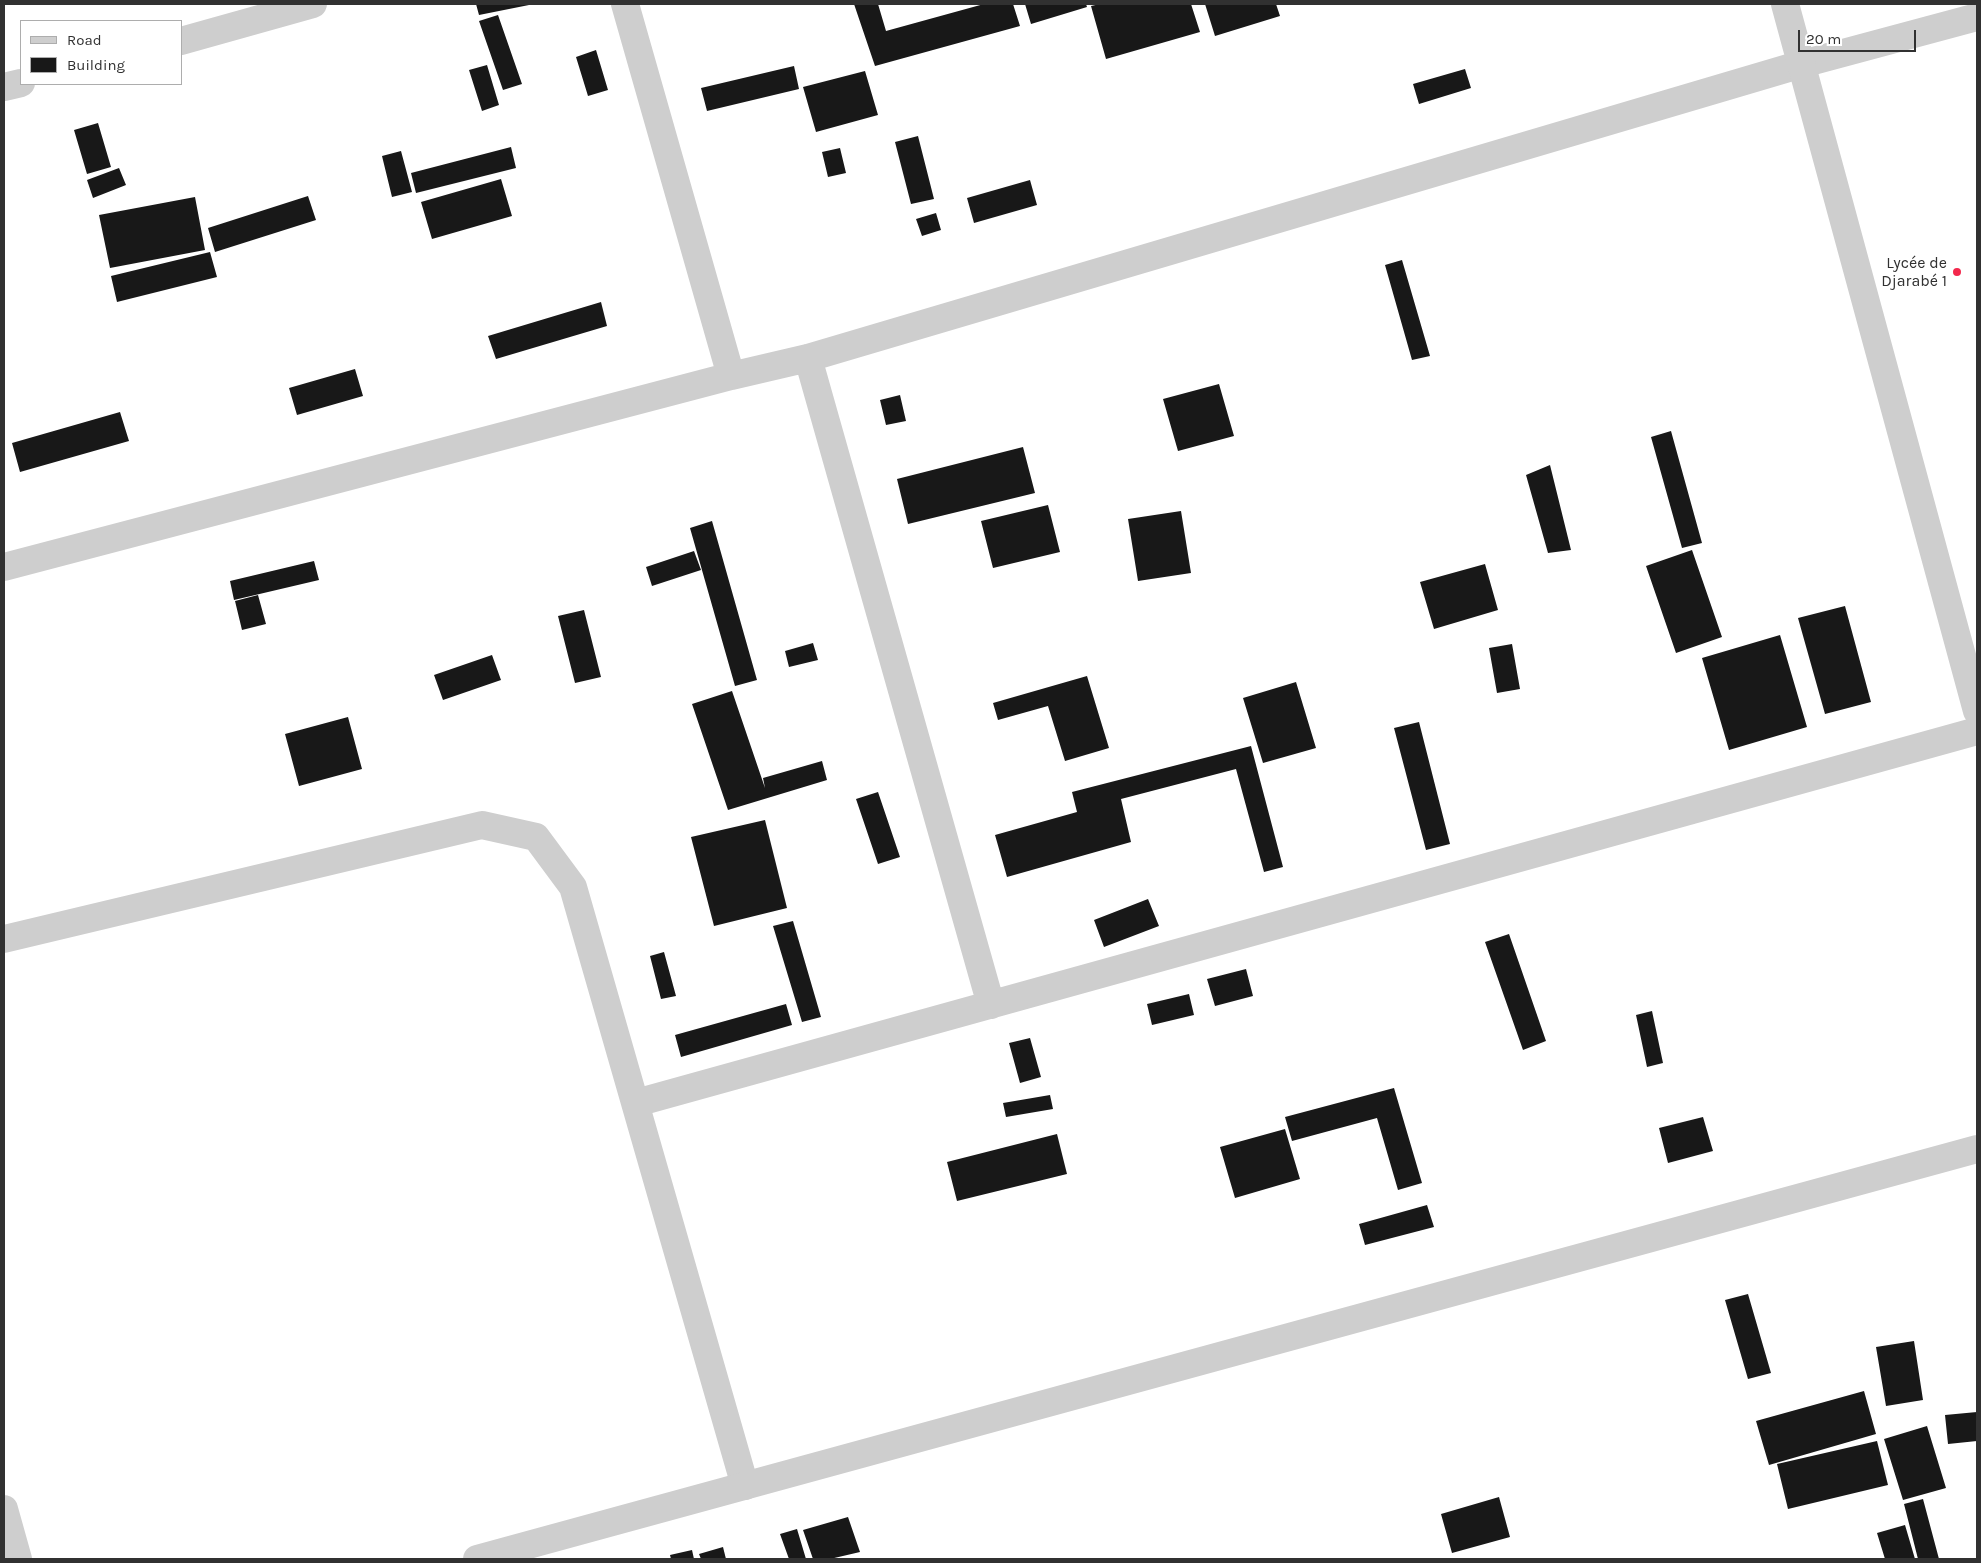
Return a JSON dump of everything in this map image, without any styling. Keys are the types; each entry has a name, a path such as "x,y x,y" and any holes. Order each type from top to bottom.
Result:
{"street":[{"path":"182,41 313,4"},
{"path":"625,4 731,376"},
{"path":"1785,4 1977,711"},
{"path":"4,568 731,376 808,358 1802,64 1977,17"},
{"path":"4,87 20,83"},
{"path":"808,358 991,1005"},
{"path":"636,1103 1977,731"},
{"path":"4,939 482,825 536,837 573,888 745,1486"},
{"path":"477,1559 1977,1149"},
{"path":"4,1509 18,1559"}],"building":[{"path":"476,4 529,4 529,5 479,15"},
{"path":"854,4 878,4 886,31 984,4 1013,4 1020,26 875,66"},
{"path":"1025,4 1086,4 1087,7 1031,24"},
{"path":"1100,4 1191,4 1200,32 1106,59 1091,6"},
{"path":"1205,4 1276,4 1280,16 1215,36"},
{"path":"498,15 522,84 503,90 479,21"},
{"path":"596,50 608,90 588,96 576,57"},
{"path":"487,65 499,105 482,111 469,70"},
{"path":"794,66 799,89 707,111 701,88"},
{"path":"1465,69 1471,88 1419,104 1413,84"},
{"path":"865,71 878,115 816,132 803,87"},
{"path":"98,123 111,167 87,174 74,130"},
{"path":"918,136 934,199 911,204 895,142"},
{"path":"511,147 516,168 416,193 411,173"},
{"path":"840,148 846,173 828,177 822,152"},
{"path":"401,151 412,192 392,197 382,156"},
{"path":"119,168 126,185 93,198 87,180"},
{"path":"501,179 512,216 432,239 421,202"},
{"path":"1030,180 1037,205 974,223 967,198"},
{"path":"308,196 316,220 215,252 208,228"},
{"path":"195,197 205,250 110,268 99,215"},
{"path":"936,213 941,230 922,236 916,219"},
{"path":"210,252 217,277 117,302 111,276"},
{"path":"1402,260 1430,356 1412,360 1385,265"},
{"path":"601,302 607,326 496,359 488,336"},
{"path":"355,369 363,396 297,415 289,388"},
{"path":"1219,384 1234,436 1178,451 1163,399"},
{"path":"900,395 906,421 886,425 880,400"},
{"path":"120,412 129,441 20,472 12,443"},
{"path":"1671,431 1702,543 1682,548 1651,437"},
{"path":"1023,447 1035,493 908,524 897,479"},
{"path":"1550,465 1571,550 1548,553 1526,475"},
{"path":"1048,505 1060,552 993,568 981,521"},
{"path":"1181,511 1191,573 1138,581 1128,519"},
{"path":"712,521 757,680 735,686 690,528"},
{"path":"1692,550 1722,637 1676,653 1646,566"},
{"path":"694,551 701,570 652,586 646,567"},
{"path":"314,561 319,580 234,600 230,581"},
{"path":"1485,564 1498,610 1434,629 1420,582"},
{"path":"258,595 266,624 242,630 235,601"},
{"path":"1845,606 1871,702 1825,714 1798,618"},
{"path":"584,610 601,677 575,683 558,616"},
{"path":"1780,635 1807,727 1729,750 1702,658"},
{"path":"813,643 818,660 789,667 785,651"},
{"path":"1512,644 1520,689 1497,693 1489,648"},
{"path":"492,655 501,680 443,700 434,675"},
{"path":"1087,676 1109,748 1065,761 1048,706 998,720 993,703"},
{"path":"1296,682 1316,748 1263,763 1243,698"},
{"path":"732,691 765,788 763,778 822,761 827,780 728,810 692,704"},
{"path":"348,717 362,769 299,786 285,734"},
{"path":"1419,722 1450,844 1426,850 1394,728"},
{"path":"1251,746 1283,867 1264,872 1236,769 1121,799 1131,842 1007,877 995,835 1077,812 1072,792"},
{"path":"878,792 900,857 878,864 856,799"},
{"path":"765,820 787,908 714,926 691,837"},
{"path":"1148,899 1159,926 1104,947 1094,920"},
{"path":"793,921 821,1017 802,1022 773,926"},
{"path":"1509,934 1546,1041 1523,1050 1485,942"},
{"path":"664,952 676,996 661,999 650,956"},
{"path":"1246,969 1253,996 1215,1006 1207,979"},
{"path":"1189,994 1194,1015 1152,1025 1147,1004"},
{"path":"786,1004 792,1025 681,1057 675,1035"},
{"path":"1652,1011 1663,1063 1647,1067 1636,1015"},
{"path":"1030,1038 1041,1077 1020,1083 1009,1043"},
{"path":"1394,1088 1422,1183 1398,1190 1377,1118 1292,1141 1285,1117"},
{"path":"1050,1095 1053,1109 1006,1117 1003,1103"},
{"path":"1703,1117 1713,1151 1668,1163 1659,1128"},
{"path":"1285,1129 1300,1179 1235,1198 1220,1147"},
{"path":"1057,1134 1067,1174 957,1201 947,1162"},
{"path":"1427,1205 1434,1227 1365,1245 1359,1224"},
{"path":"1748,1294 1771,1373 1748,1379 1725,1300"},
{"path":"1914,1341 1923,1400 1886,1406 1876,1347"},
{"path":"1864,1391 1876,1434 1769,1465 1756,1421"},
{"path":"1977,1412 1977,1441 1948,1444 1945,1415"},
{"path":"1927,1426 1946,1488 1903,1500 1884,1439"},
{"path":"1877,1441 1888,1485 1788,1509 1777,1464"},
{"path":"1499,1497 1510,1537 1452,1553 1441,1514"},
{"path":"1923,1499 1939,1559 1918,1559 1904,1504"},
{"path":"848,1517 860,1552 830,1559 813,1559 803,1530"},
{"path":"1905,1525 1915,1559 1885,1559 1877,1533"},
{"path":"797,1529 806,1559 789,1559 780,1534"},
{"path":"723,1547 726,1559 701,1559 699,1554"},
{"path":"692,1550 694,1559 671,1559 670,1555"}],"place":[{"name":"Lycée de Djarabé 1","path":"1957,272"}]}
